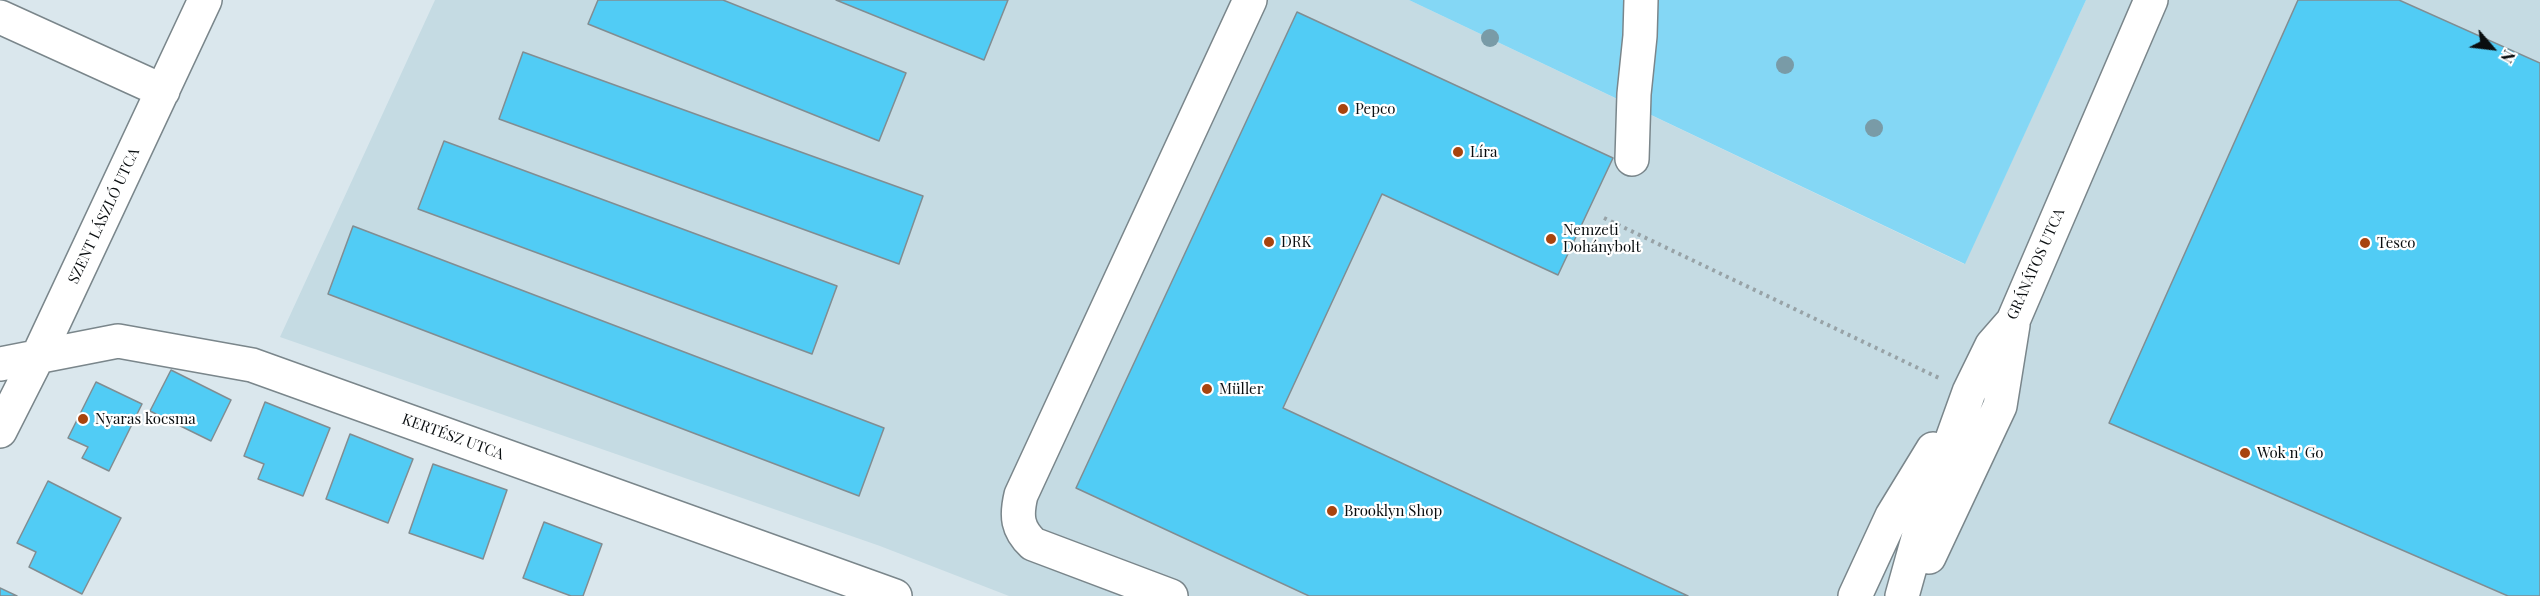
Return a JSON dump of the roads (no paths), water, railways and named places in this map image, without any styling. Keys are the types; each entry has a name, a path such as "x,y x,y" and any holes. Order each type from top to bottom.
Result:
{"street":[{"name":"SZENT LÁSZLÓ UTCA","path":"0,431 38,356 205,0"},
{"path":"1171,596 1034,544 1021,531 1017,521 1018,507 1021,495 1250,0"},
{"path":"1632,159 1634,94 1641,36 1641,0"},
{"name":"GRÁNÁTOS UTCA","path":"1902,596 1923,517 1969,392 1992,345 2013,321 2151,0"},
{"path":"0,17 163,91"},
{"path":"1911,596 2000,406 2013,321"},
{"name":"KERTÉSZ UTCA","path":"0,364 118,341 252,365 888,595"},
{"path":"1855,596 1892,516 1969,392"}],"place":[{"name":"Pepco","path":"1343,109"},
{"name":"Líra","path":"1458,152"},
{"name":"Nemzeti Dohánybolt","path":"1551,239"},
{"name":"DRK","path":"1269,242"},
{"name":"Tesco","path":"2365,243"},
{"name":"Müller","path":"1207,389"},
{"name":"Nyaras kocsma","path":"83,419"},
{"name":"Wok n' Go","path":"2245,453"},
{"name":"Brooklyn Shop","path":"1332,511"}]}
